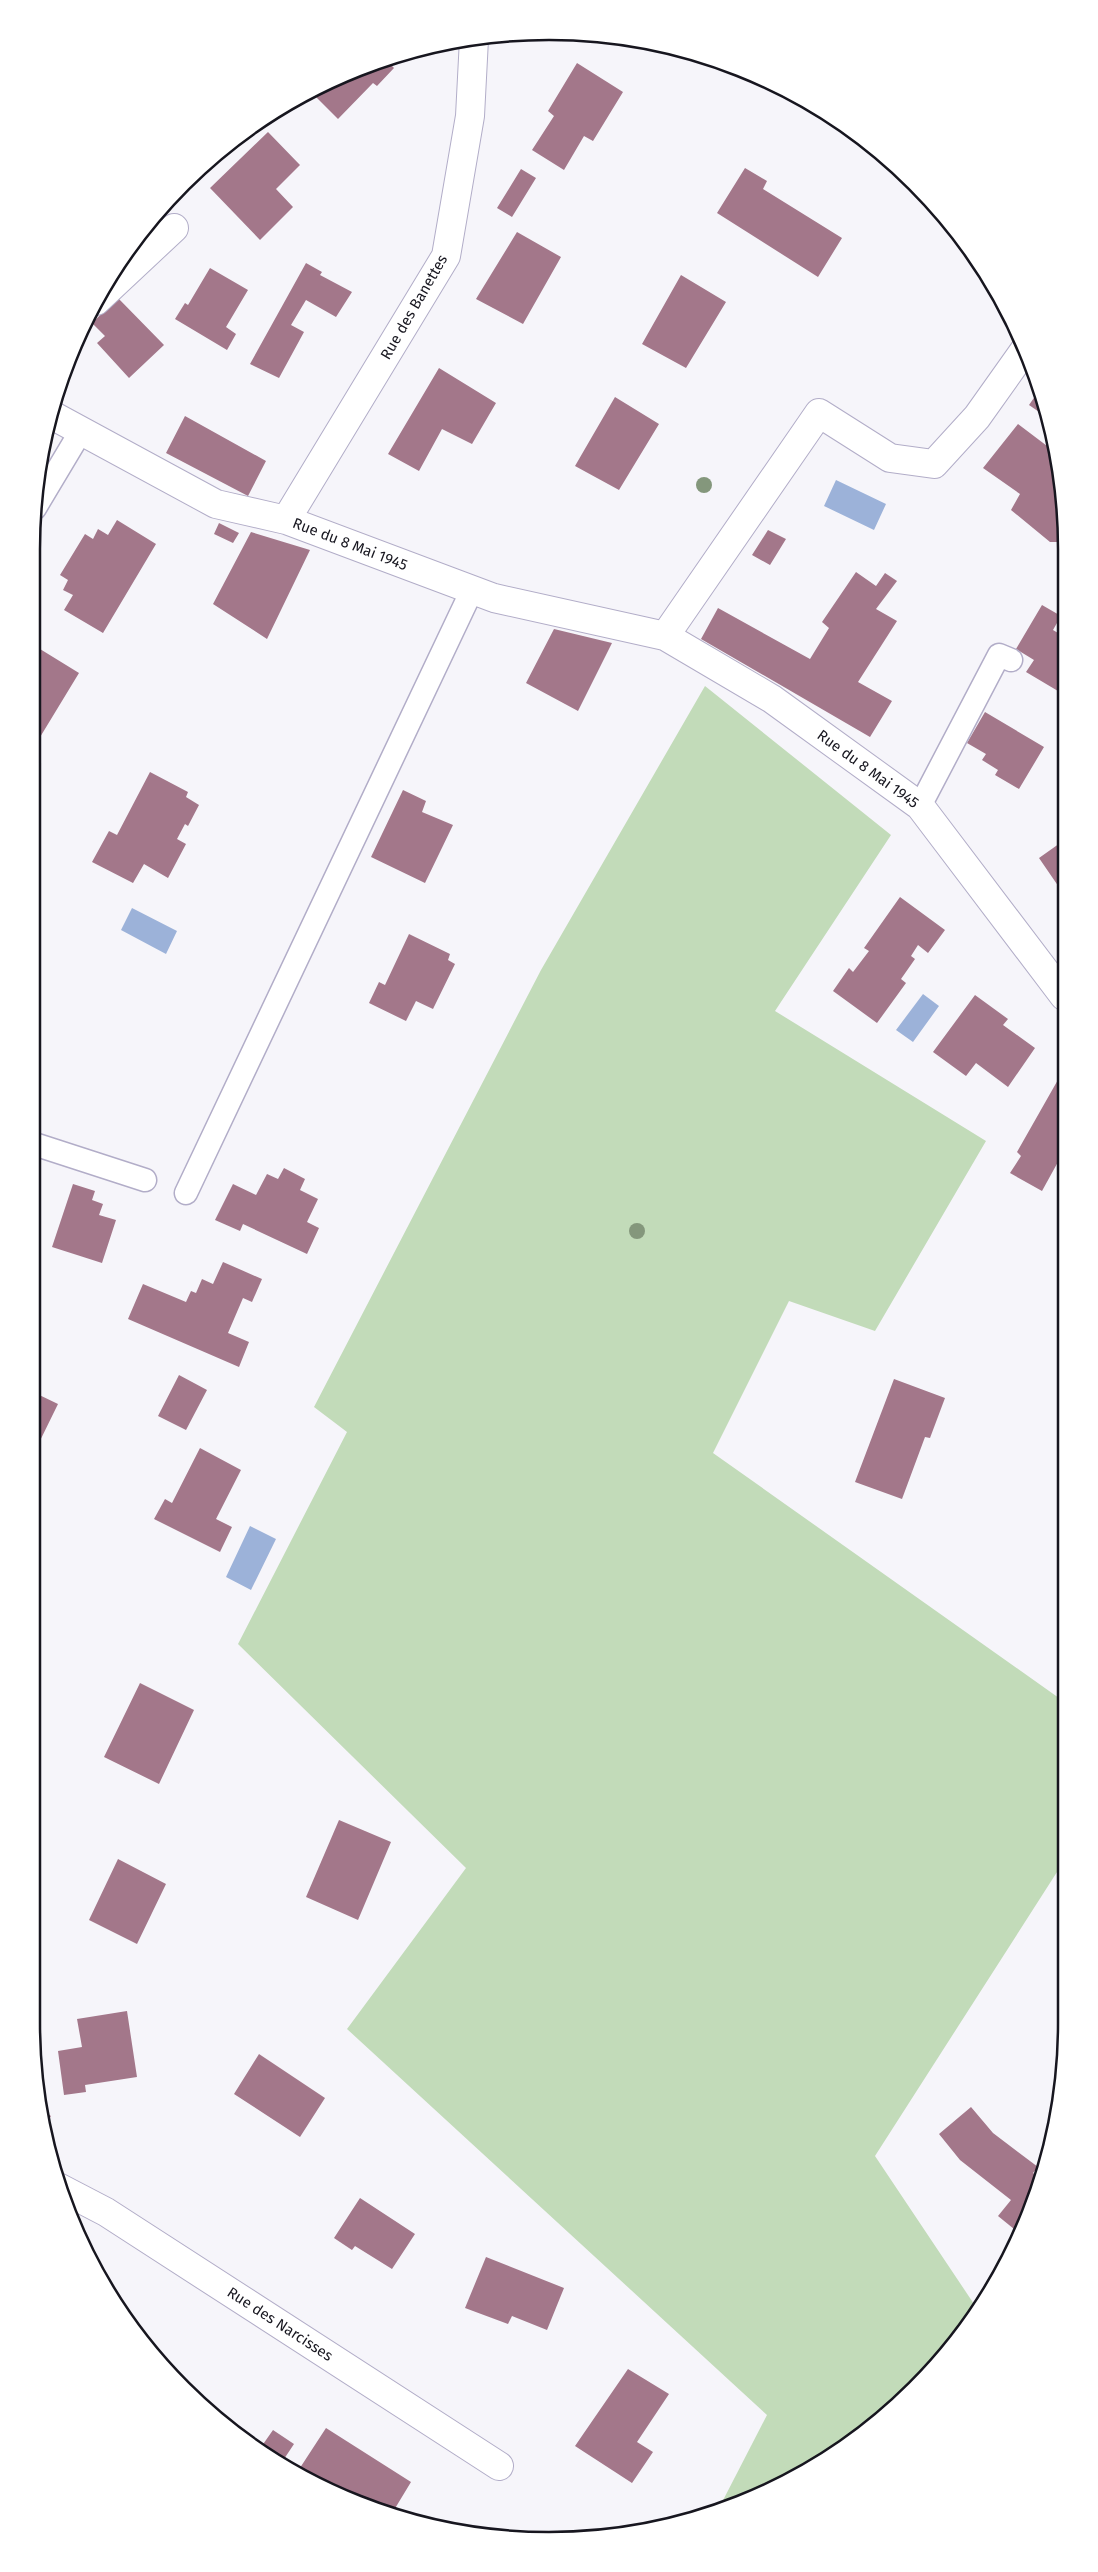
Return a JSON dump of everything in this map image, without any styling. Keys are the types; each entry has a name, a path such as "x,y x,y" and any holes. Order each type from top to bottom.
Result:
{"street":[{"name":"Rue des Banettes","path":"286,520 446,256 470,116 474,46"},
{"path":"115,283 174,228"},
{"path":"665,636 819,412 890,458 934,464 977,417 1020,356"},
{"name":"Rue du 8 Mai 1945","path":"57,418 216,504 286,520 494,598 665,636 772,699 920,806 1058,988"},
{"name":"Rue des Narcisses","path":"69,2193 106,2212 499,2466"}],"lane":[{"path":"43,495 81,431"},
{"path":"186,1193 472,590"},
{"path":"920,806 1000,655 1012,660"},
{"path":"40,1146 145,1180"}],"green space":[{"path":"705,686 891,835 775,1011 986,1141 875,1331 789,1301 713,1453 1058,1697 1058,1870 875,2156 974,2303 932,2359 885,2406 859,2427 804,2464 774,2480 722,2501 767,2415 347,2029 466,1868 238,1644 347,1432 314,1407 541,970"}],"water":[{"path":"836,480 886,504 874,530 824,506"},
{"path":"132,908 177,931 166,954 121,930"},
{"path":"923,994 939,1006 913,1042 896,1030"},
{"path":"250,1526 276,1539 251,1590 226,1577"}],"building":[{"path":"577,63 623,92 593,141 584,136 564,170 532,150 554,116 548,111"},
{"path":"391,65 394,68 377,86 373,83 338,119 316,97 385,67"},
{"path":"268,132 300,165 276,189 293,207 260,240 210,188"},
{"path":"745,168 767,181 763,189 842,238 818,277 717,213"},
{"path":"521,169 536,178 512,217 497,208"},
{"path":"517,232 561,257 523,324 476,299"},
{"path":"306,263 322,272 320,275 352,292 336,317 306,300 291,325 304,332 279,378 250,364"},
{"path":"210,268 248,290 226,327 236,334 227,350 175,319 185,303 188,305"},
{"path":"681,275 726,302 686,368 642,344"},
{"path":"118,298 164,345 129,378 97,343 105,336 93,322"},
{"path":"439,368 496,403 472,444 442,429 419,471 388,454"},
{"path":"615,397 659,424 619,490 575,466"},
{"path":"1035,397 1040,412 1029,405"},
{"path":"185,416 266,461 248,496 166,453"},
{"path":"1018,424 1047,446 1054,483 1057,542 1050,542 1011,510 1020,494 983,468"},
{"path":"117,520 156,544 103,633 64,610 73,595 63,590 68,580 60,575 85,534 93,539 98,529 108,535"},
{"path":"219,523 239,533 233,543 214,534"},
{"path":"768,530 786,539 770,565 752,555"},
{"path":"251,532 310,550 267,639 213,604"},
{"path":"856,572 876,586 885,573 897,581 876,609 897,621 858,682 892,701 870,737 701,639 718,608 810,659 829,628 822,622"},
{"path":"1042,605 1058,614 1058,621 1053,630 1058,633 1058,691 1026,672 1034,660 1016,649"},
{"path":"554,629 612,643 578,711 526,683"},
{"path":"40,649 79,673 40,737"},
{"path":"985,712 1044,747 1019,789 995,775 998,770 982,760 986,754 967,743"},
{"path":"150,772 188,792 186,797 199,805 188,826 185,824 177,839 186,844 168,878 144,864 133,883 92,862 109,831 117,835"},
{"path":"403,790 426,801 422,812 453,825 425,883 371,857"},
{"path":"1058,845 1058,886 1039,858"},
{"path":"900,897 945,930 928,953 918,945 911,956 915,959 901,979 906,983 877,1023 833,991 849,968 853,972 869,951 864,948"},
{"path":"409,934 450,954 448,960 455,964 433,1009 416,1001 406,1021 369,1003 379,982 385,985"},
{"path":"975,995 1008,1019 1003,1025 1035,1048 1008,1087 976,1063 966,1076 933,1052"},
{"path":"1058,1080 1058,1162 1042,1191 1010,1173 1021,1156 1017,1152"},
{"path":"284,1168 305,1179 300,1190 318,1199 307,1222 319,1228 307,1254 243,1224 240,1231 215,1220 233,1184 256,1195 267,1174 278,1179"},
{"path":"73,1184 95,1191 92,1200 103,1204 99,1215 116,1220 102,1263 52,1247"},
{"path":"223,1262 262,1279 252,1302 243,1298 228,1333 249,1342 239,1367 128,1319 143,1284 186,1302 191,1291 196,1293 202,1279 213,1284"},
{"path":"179,1375 207,1390 186,1430 158,1416"},
{"path":"894,1379 945,1398 930,1438 925,1437 902,1499 855,1482"},
{"path":"40,1395 58,1404 40,1441"},
{"path":"200,1448 241,1470 216,1519 232,1527 220,1552 154,1519 165,1499 172,1503"},
{"path":"140,1683 194,1710 159,1784 104,1757"},
{"path":"339,1820 391,1842 358,1920 306,1897"},
{"path":"118,1859 166,1884 137,1944 89,1920"},
{"path":"127,2011 137,2077 85,2085 86,2092 64,2095 58,2051 82,2047 77,2019"},
{"path":"259,2054 325,2098 300,2137 234,2094"},
{"path":"971,2107 993,2133 1037,2167 1033,2173 1035,2174 1031,2187 1014,2229 998,2216 1011,2200 960,2160 939,2134"},
{"path":"360,2198 415,2234 392,2269 355,2246 352,2250 334,2238"},
{"path":"486,2257 564,2288 547,2330 512,2316 508,2324 465,2308"},
{"path":"628,2369 669,2394 637,2442 653,2452 632,2483 575,2446"},
{"path":"326,2428 411,2482 395,2508 354,2493 300,2467"},
{"path":"273,2430 294,2444 285,2458 263,2444"}]}
